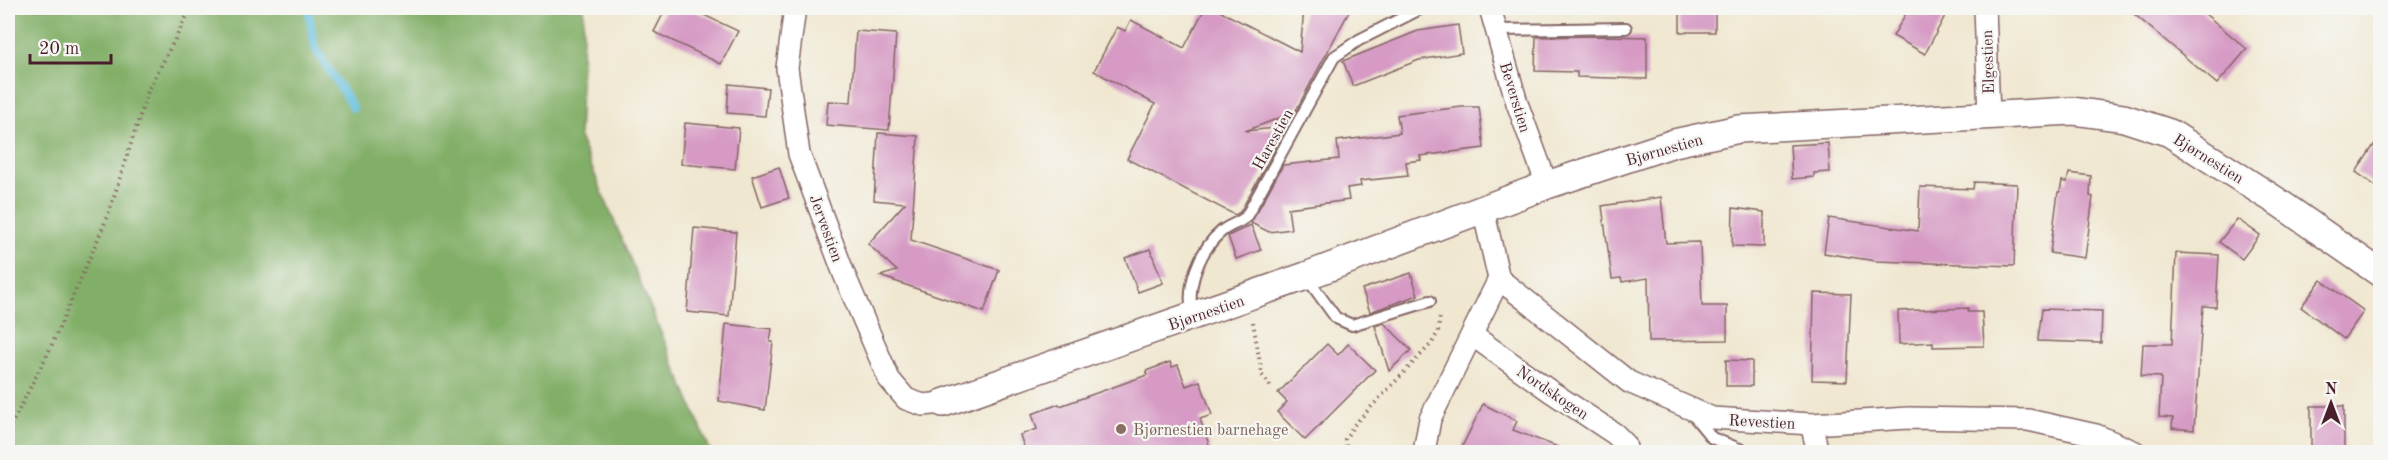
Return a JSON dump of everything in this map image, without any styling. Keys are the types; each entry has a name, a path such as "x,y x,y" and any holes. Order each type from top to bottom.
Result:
{"street":[{"name":"Jervestien","path":"795,8 787,68 799,154 844,274 890,379 906,399 922,405 943,403"},
{"name":"Beverstien","path":"1490,8 1524,124 1547,185"},
{"name":"Elgestien","path":"1985,8 1989,116"},
{"name":"Bjørnestien","path":"943,403 1249,297 1547,185 1674,143 1739,129 2073,111 2124,118 2170,133 2278,202 2380,273"},
{"path":"1424,453 1430,419 1499,279 1482,209"},
{"name":"Revestien","path":"1499,279 1629,382 1712,418 1811,424 1909,418 2028,420 2096,435 2135,453"},
{"name":"Nordskogen","path":"1472,335 1615,434 1625,444 1627,453"},
{"path":"1811,424 1818,453"}],"lane":[{"name":"Harestien","path":"1193,316 1188,301 1190,288 1210,243 1223,230 1246,217 1335,57 1359,40 1422,8"},
{"path":"1496,30 1626,28"},
{"path":"1306,276 1322,303 1336,318 1352,325 1431,301"},
{"path":"1687,407 1712,438 1747,453"}],"path":[{"path":"8,431 49,351 103,228 148,92 191,8"},
{"path":"1249,297 1262,375 1271,387"},
{"path":"1347,453 1345,439 1354,425 1432,343 1441,322 1440,312 1431,301"}],"green space":[{"path":"8,8 584,8 579,137 711,452 8,452"}],"building":[{"path":"666,8 689,8 738,31 721,64 654,32"},
{"path":"1205,8 1214,8 1300,52 1304,9 1351,8 1295,112 1245,131 1287,127 1240,212 1235,215 1127,159 1155,104 1094,71 1117,27 1125,31 1131,20 1184,48"},
{"path":"1680,8 1715,8 1715,32 1680,32"},
{"path":"1909,8 1949,8 1925,54 1893,36"},
{"path":"2127,8 2198,8 2247,49 2217,84"},
{"path":"1458,25 1462,53 1419,60 1353,86 1343,61 1418,31"},
{"path":"856,31 896,34 889,130 826,125 828,101 851,102"},
{"path":"1536,37 1647,37 1647,79 1577,77 1577,72 1535,71"},
{"path":"729,84 768,88 765,116 727,113"},
{"path":"1479,107 1484,148 1420,156 1421,160 1406,162 1408,176 1360,181 1361,186 1347,188 1349,200 1288,208 1291,229 1269,232 1251,223 1283,165 1339,159 1337,141 1400,133 1397,115"},
{"path":"685,123 739,128 735,169 681,164"},
{"path":"878,133 918,136 911,240 999,270 984,312 880,276 897,271 868,244 905,203 874,200"},
{"path":"2380,136 2380,189 2356,172"},
{"path":"1828,143 1830,172 1814,173 1814,177 1792,179 1790,145"},
{"path":"779,167 789,198 762,207 752,176"},
{"path":"2069,173 2091,176 2090,196 2093,197 2085,258 2050,253 2058,192 2060,192 2062,181 2067,182"},
{"path":"1974,182 2017,184 2014,266 1876,261 1824,253 1829,218 1918,231 1920,187 1973,189"},
{"path":"1661,197 1666,243 1700,242 1702,306 1727,306 1727,340 1649,341 1648,278 1622,282 1621,278 1612,279 1602,206"},
{"path":"1733,208 1764,212 1764,247 1732,246"},
{"path":"2237,219 2260,235 2242,259 2219,242"},
{"path":"1251,225 1261,250 1236,259 1228,236"},
{"path":"694,228 736,232 729,316 687,312"},
{"path":"1150,249 1163,283 1138,292 1125,258"},
{"path":"2176,253 2219,255 2216,307 2203,306 2194,430 2172,428 2173,418 2159,417 2161,377 2141,376 2143,344 2172,344"},
{"path":"1411,273 1418,295 1370,312 1362,289"},
{"path":"2321,280 2364,311 2344,339 2301,307"},
{"path":"1814,293 1851,294 1847,381 1812,380"},
{"path":"1968,308 1968,312 1982,312 1984,346 1933,347 1933,342 1899,344 1898,311"},
{"path":"2042,309 2102,311 2101,343 2038,341"},
{"path":"1384,323 1411,350 1389,371 1375,326"},
{"path":"726,324 772,329 770,342 773,342 765,410 719,401"},
{"path":"1327,344 1338,355 1348,344 1375,370 1305,440 1277,412 1287,402 1278,393"},
{"path":"1726,360 1752,361 1752,386 1726,386"},
{"path":"1170,362 1172,367 1178,365 1186,386 1200,381 1212,415 1200,419 1212,453 1026,453 1020,435 1037,429 1032,414 1147,375 1146,371"},
{"path":"1483,404 1517,421 1513,430 1566,450 1566,453 1459,453"},
{"path":"2311,406 2344,406 2344,453 2311,453"}],"waterway":[{"path":"308,8 315,48 353,108"}],"place":[{"name":"Bjørnestien barnehage","path":"1121,429"}]}
